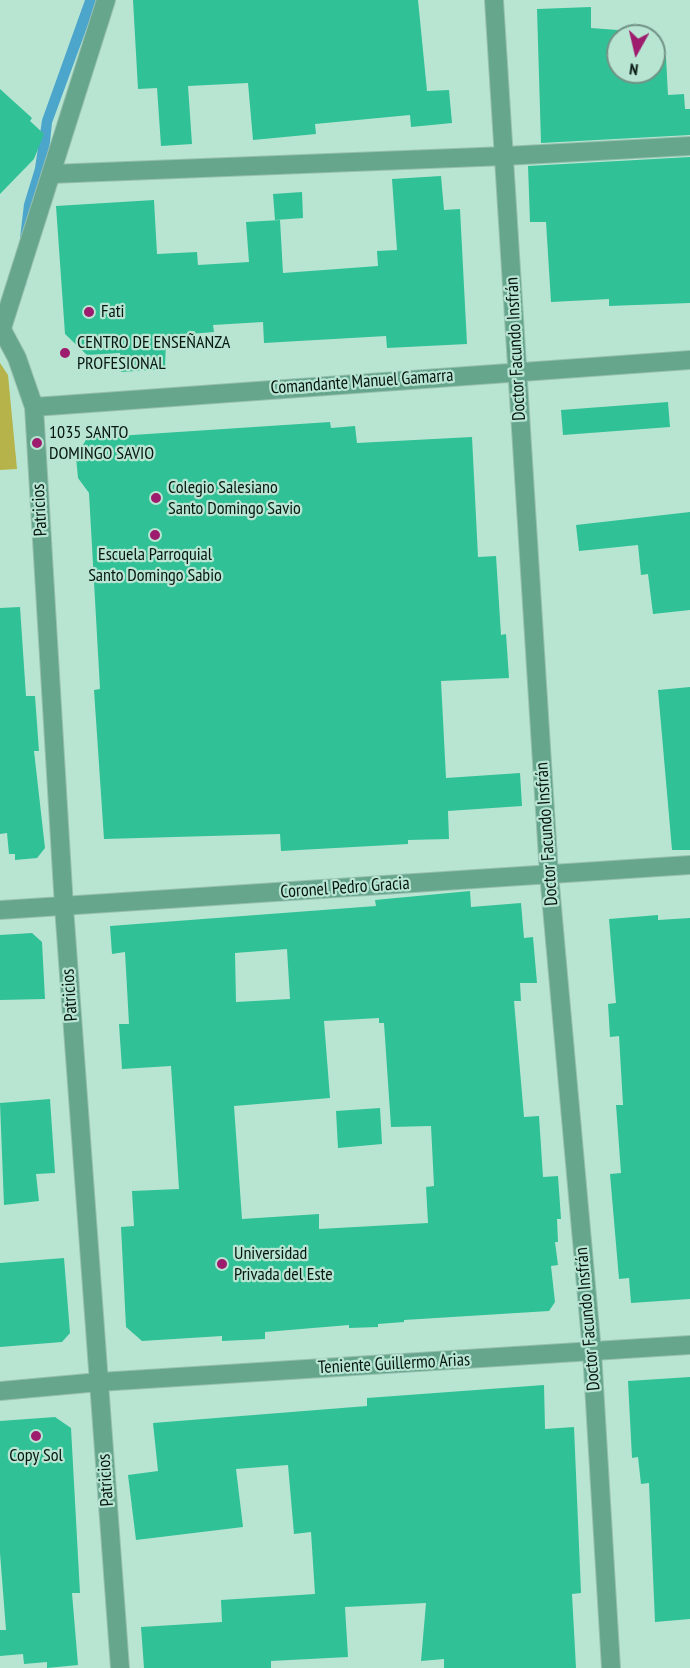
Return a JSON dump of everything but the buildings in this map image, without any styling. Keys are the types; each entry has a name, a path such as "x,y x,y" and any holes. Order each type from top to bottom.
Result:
{"street":[{"path":"1,327 106,0"},
{"name":"Doctor Facundo Insfrán","path":"494,0 549,874 592,1352 611,1668"},
{"path":"51,174 505,156 690,146"},
{"name":"Patricios","path":"1,327 17,358 34,407 64,907 120,1668"},
{"name":"Comandante Manuel Gamarra","path":"34,407 690,360"},
{"name":"Coronel Pedro Gracia","path":"0,910 690,865"},
{"name":"Teniente Guillermo Arias","path":"0,1392 99,1382 690,1345"}],"shaded area":[{"path":"0,363 8,375 17,469 0,470"}],"water":[{"path":"85,0 97,0 52,123 47,171 36,206 26,286 15,281 24,204 35,168 42,120"}],"place":[{"name":"Fati","path":"89,312"},
{"name":"CENTRO DE ENSEÑANZA PROFESIONAL","path":"65,353"},
{"name":"1035 SANTO DOMINGO SAVIO","path":"37,443"},
{"name":"Colegio Salesiano Santo Domingo Savio","path":"156,498"},
{"name":"Escuela Parroquial Santo Domingo Sabio","path":"155,535"},
{"name":"Universidad Privada del Este","path":"222,1264"},
{"name":"Copy Sol","path":"36,1436"}]}
